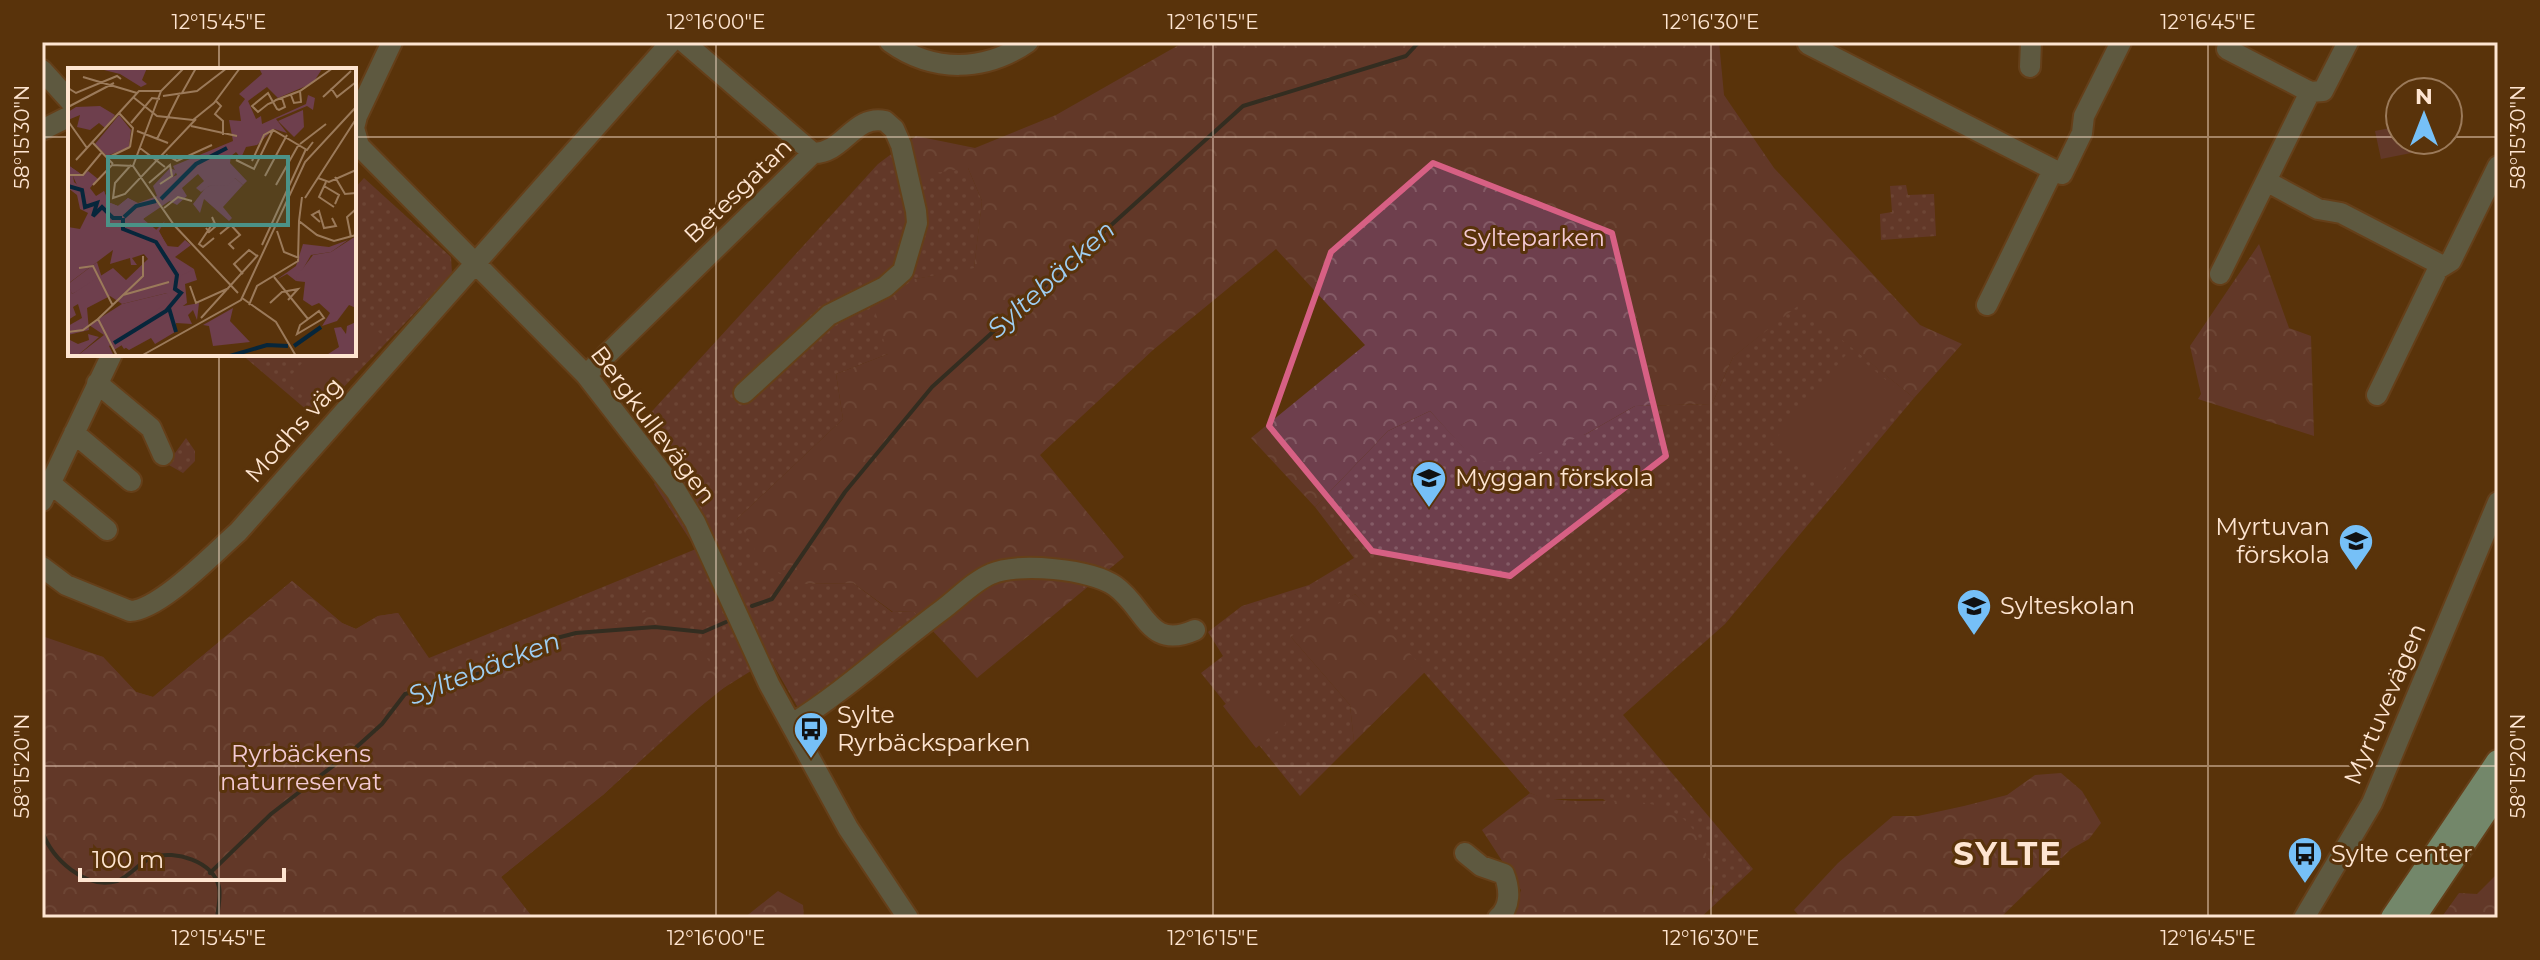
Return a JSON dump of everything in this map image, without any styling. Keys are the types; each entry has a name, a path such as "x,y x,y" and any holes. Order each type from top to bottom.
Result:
{"highway":[{"path":"2393,918 2498,762"},
{"path":"2413,918 2498,792"}],"street":[{"path":"356,123 392,42"},
{"name":"Modhs väg","path":"42,567 66,585 130,611 141,611 167,593 238,532 671,42"},
{"path":"684,42 813,153"},
{"path":"890,42 915,58 961,66 994,59 1028,42"},
{"path":"2030,67 2031,42"},
{"path":"1808,44 2062,174 2082,133 2084,116 2121,42"},
{"path":"2227,49 2310,92 2323,91 2348,42"},
{"path":"42,70 68,99"},
{"path":"2220,274 2310,92"},
{"path":"42,130 68,117"},
{"name":"Betesgatan","path":"586,375 813,153 830,151 871,120 880,119 889,124 901,145 916,211 914,237 903,271 894,282 829,315 744,393"},
{"name":"Bergkullevägen","path":"356,135 368,158 586,375 661,469 695,522 769,684 848,828 908,918"},
{"path":"2377,395 2438,269 2451,261 2498,166"},
{"path":"1987,305 2053,170"},
{"path":"2266,181 2318,209 2341,213 2443,266"},
{"path":"107,530 46,492 111,356"},
{"path":"97,383 151,428 163,455"},
{"path":"74,433 131,481"},
{"name":"Myrtuvevägen","path":"2304,918 2372,803 2498,502"},
{"path":"792,724 990,574 1037,568 1095,577 1113,584 1125,594 1156,633 1179,637 1195,630"},
{"path":"1465,853 1481,866 1504,874 1508,899 1505,912 1498,918"}],"highlighted area":[{"path":"1433,163 1612,233 1666,456 1510,576 1372,551 1269,426 1331,252"}],"green space":[{"name":"Sylteparken","path":"1184,42 1719,42 1724,95 1774,168 1920,325 1962,344 1914,398 1799,305 1733,357 1712,404 1635,406 1586,434 1520,461 1476,462 1430,411 1388,431 1315,507 1251,438 1365,345 1276,249 1153,350 1040,455 1124,557 977,678 914,611 893,612 853,583 806,584 764,566 737,519 843,419 836,374 888,354 873,306 915,279 974,268 982,201 968,168 922,175 906,143 916,136 975,148 1056,115"},
{"path":"2384,129 2384,156 2396,156 2381,159 2375,131"},
{"name":"Ryrbäckens naturreservat","path":"906,143 968,168 982,201 974,269 915,279 888,354 836,374 843,419 737,519 806,584 853,583 892,612 914,611 929,626 806,722 770,659 714,694 604,794 501,877 533,918 42,918 42,637 103,657 136,692 153,697 292,581 342,623 356,629 378,616 398,613 429,658 696,549 654,484 675,461 644,420 878,164"},
{"path":"364,178 451,257 452,274 315,417 243,356 356,356 356,187"},
{"path":"1906,185 1908,195 1934,194 1936,236 1881,240 1880,214 1892,212 1890,186"},
{"path":"2259,244 2289,328 2311,336 2314,436 2198,399 2201,394 2190,346"},
{"path":"1799,304 1914,398 1725,624 1623,715 1753,869 1710,909 1714,886 1603,799 1545,799 1530,793 1355,594 1291,637 1350,705 1354,742 1300,796 1201,673 1223,656 1208,632 1242,606 1309,585 1354,558 1315,507 1388,431 1430,411 1476,461 1586,434 1635,406 1712,404 1733,357"},
{"path":"356,313 381,334 318,410 286,381 308,356 356,356"},
{"path":"1850,350 1905,396 1827,489 1772,443"},
{"path":"186,438 195,451 195,461 183,473 167,464"},
{"name":"Ryrbäckens naturreservat","path":"292,581 342,623 356,629 378,616 398,613 447,691 657,607 688,631 726,686 669,732 604,794 501,877 533,918 42,918 42,636 103,657 136,692 153,697"},
{"path":"1355,594 1426,671 1354,742 1350,705 1291,637 1307,622"},
{"path":"1254,682 1286,724 1256,748 1223,706"},
{"path":"2061,773 2082,791 2101,823 2089,839 2071,849 2000,918 1801,918 1794,910 1838,863 1893,816 1918,816 2007,795 2035,775"},
{"path":"1530,793 1574,801 1645,803 1666,809 1685,820 1699,839 1710,865 1710,909 1700,918 1506,918 1514,911 1521,890 1482,830"},
{"path":"2498,873 2498,911 2492,918 2441,918 2459,893 2477,894"},
{"path":"778,891 803,905 804,918 744,918"}],"waterway":[{"name":"Syltebäcken","path":"752,606 772,599 845,492 932,387 1243,106 1406,56 1419,42"},
{"name":"Syltebäcken","path":"210,873 271,814 382,724 405,694 492,670 549,640 576,633 655,627 703,632 726,622"},
{"path":"42,831 53,852 71,870 93,881 117,881 148,859 162,855 182,857 201,864 209,870 219,887 217,918"}],"place":[{"name":"Myggan förskola","path":"1429,509"},
{"name":"Myrtuvan förskola","path":"2356,572"},
{"name":"Sylteskolan","path":"1974,637"},
{"name":"Sylte Ryrbäcksparken","path":"811,760"},
{"name":"Sylte center","path":"2305,885"}],"district":[{"name":"SYLTE","path":"2008,854"}]}
